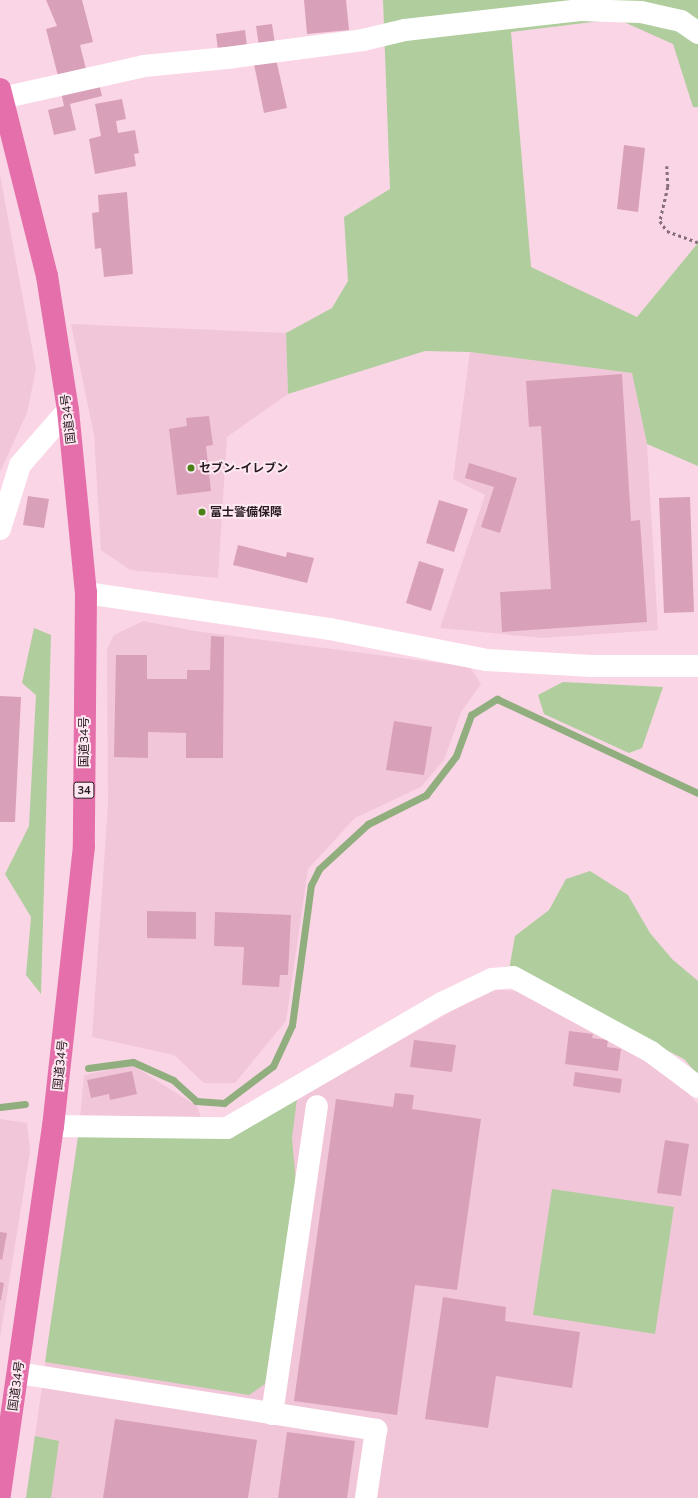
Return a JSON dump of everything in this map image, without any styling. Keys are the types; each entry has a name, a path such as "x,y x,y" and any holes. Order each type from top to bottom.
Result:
{"highway":[{"name":"国道34号","path":"0,1494 54,1126 84,846 86,593 68,410 47,276 1,93"}],"street":[{"path":"1,93 144,66 227,58 363,40 405,30 580,10 641,12 681,21 698,33"},
{"path":"0,529 20,465 68,410"},
{"path":"86,593 330,629 486,660 592,666 698,666"},
{"path":"54,1126 227,1128 442,1004 492,979 513,977 651,1052 698,1088"},
{"path":"272,1414 316,1106"},
{"path":"18,1373 376,1430 366,1498"}],"path":[{"path":"667,166 668,187 660,221 667,231 698,242"}],"shaded area":[{"path":"0,175 36,369 27,413 0,472"},
{"path":"71,324 286,333 288,394 227,437 218,578 130,570 101,550 94,435"},
{"path":"470,352 632,373 647,444 658,630 542,638 440,628 485,495 453,479"},
{"path":"143,621 195,631 470,667 481,684 461,712 444,760 421,787 355,818 308,869 286,1021 235,1083 204,1083 174,1055 92,1037 108,805 107,649 114,635"},
{"path":"491,989 523,992 668,1071 698,1104 698,1498 26,1498 78,1137 232,1136"},
{"path":"132,1065 197,1106 203,1123 80,1117 84,1075"},
{"path":"0,1119 27,1123 30,1152 0,1338"}],"green space":[{"path":"383,0 698,0 698,107 693,107 673,44 617,19 511,32 531,267 637,317 698,243 698,466 647,444 632,373 470,352 425,351 288,394 286,333 332,308 348,281 344,217 390,189"},
{"path":"34,628 51,635 41,994 26,975 31,917 5,874 29,826 36,695 22,683"},
{"path":"563,682 663,687 642,748 629,753 544,714 538,695"},
{"path":"590,871 628,895 650,933 672,959 698,981 698,1075 684,1059 509,970 515,936 549,910 566,879"},
{"path":"297,1099 292,1138 296,1183 265,1384 249,1395 45,1362 78,1137 232,1136"},
{"path":"552,1189 674,1207 655,1334 533,1315"},
{"path":"35,1436 59,1441 51,1498 26,1498"}],"building":[{"path":"46,0 82,0 93,42 80,45 86,69 58,76 46,29 57,26"},
{"path":"304,0 346,0 349,30 307,34"},
{"path":"272,24 275,44 259,46 256,26"},
{"path":"245,30 247,46 218,50 216,34"},
{"path":"276,59 287,108 264,113 254,64"},
{"path":"99,83 102,96 70,104 76,130 54,135 48,110 64,106 61,92"},
{"path":"122,99 126,119 116,121 118,133 135,130 139,153 134,154 136,166 95,174 89,139 101,136 95,104"},
{"path":"624,145 645,148 638,212 617,209"},
{"path":"127,192 133,274 104,277 101,248 95,249 92,213 99,212 98,195"},
{"path":"622,374 631,521 640,520 647,622 502,632 500,592 551,589 541,426 529,427 526,381"},
{"name":"セブン-イレブン","path":"209,416 213,445 206,446 211,491 177,495 169,429 187,426 186,418"},
{"path":"469,463 517,478 500,533 481,527 494,487 465,478"},
{"path":"28,496 49,499 44,528 23,525"},
{"path":"690,497 694,612 664,613 659,498"},
{"path":"439,500 468,509 454,552 426,543"},
{"path":"238,545 286,557 287,552 314,558 307,583 233,565"},
{"path":"419,561 444,569 431,611 406,603"},
{"path":"211,636 224,637 223,758 186,758 186,733 148,732 148,758 114,757 116,655 147,655 147,679 187,679 187,670 210,670"},
{"path":"0,696 21,697 15,822 0,822"},
{"path":"394,721 432,727 424,775 386,770"},
{"path":"147,911 196,912 196,939 147,938"},
{"path":"215,912 291,915 288,975 280,975 279,987 242,985 244,947 214,946"},
{"path":"569,1031 593,1034 592,1038 608,1040 607,1047 621,1049 618,1071 565,1064"},
{"path":"414,1040 456,1045 452,1072 410,1067"},
{"path":"132,1071 137,1094 110,1100 109,1094 91,1098 87,1080"},
{"path":"575,1072 622,1079 620,1093 573,1086"},
{"path":"395,1093 414,1095 412,1109 481,1119 457,1290 415,1285 397,1415 294,1401 336,1099 393,1107"},
{"path":"665,1140 689,1144 681,1196 657,1193"},
{"path":"0,1232 7,1233 2,1260 0,1259"},
{"path":"0,1282 4,1283 1,1300 0,1300"},
{"path":"443,1297 506,1307 505,1321 580,1332 572,1388 496,1376 488,1428 425,1419"},
{"path":"115,1419 257,1440 248,1498 103,1498"},
{"path":"287,1432 355,1441 347,1498 278,1498"}],"waterway":[{"path":"88,1068 133,1062 173,1080 196,1101 224,1103 273,1066 292,1025 311,885 319,869 368,824 426,795 456,756 471,715 497,699 698,793"},
{"path":"0,1107 25,1104"}],"place":[{"name":"セブン-イレブン","path":"191,468"},
{"name":"富士警備保障","path":"202,512"}]}
